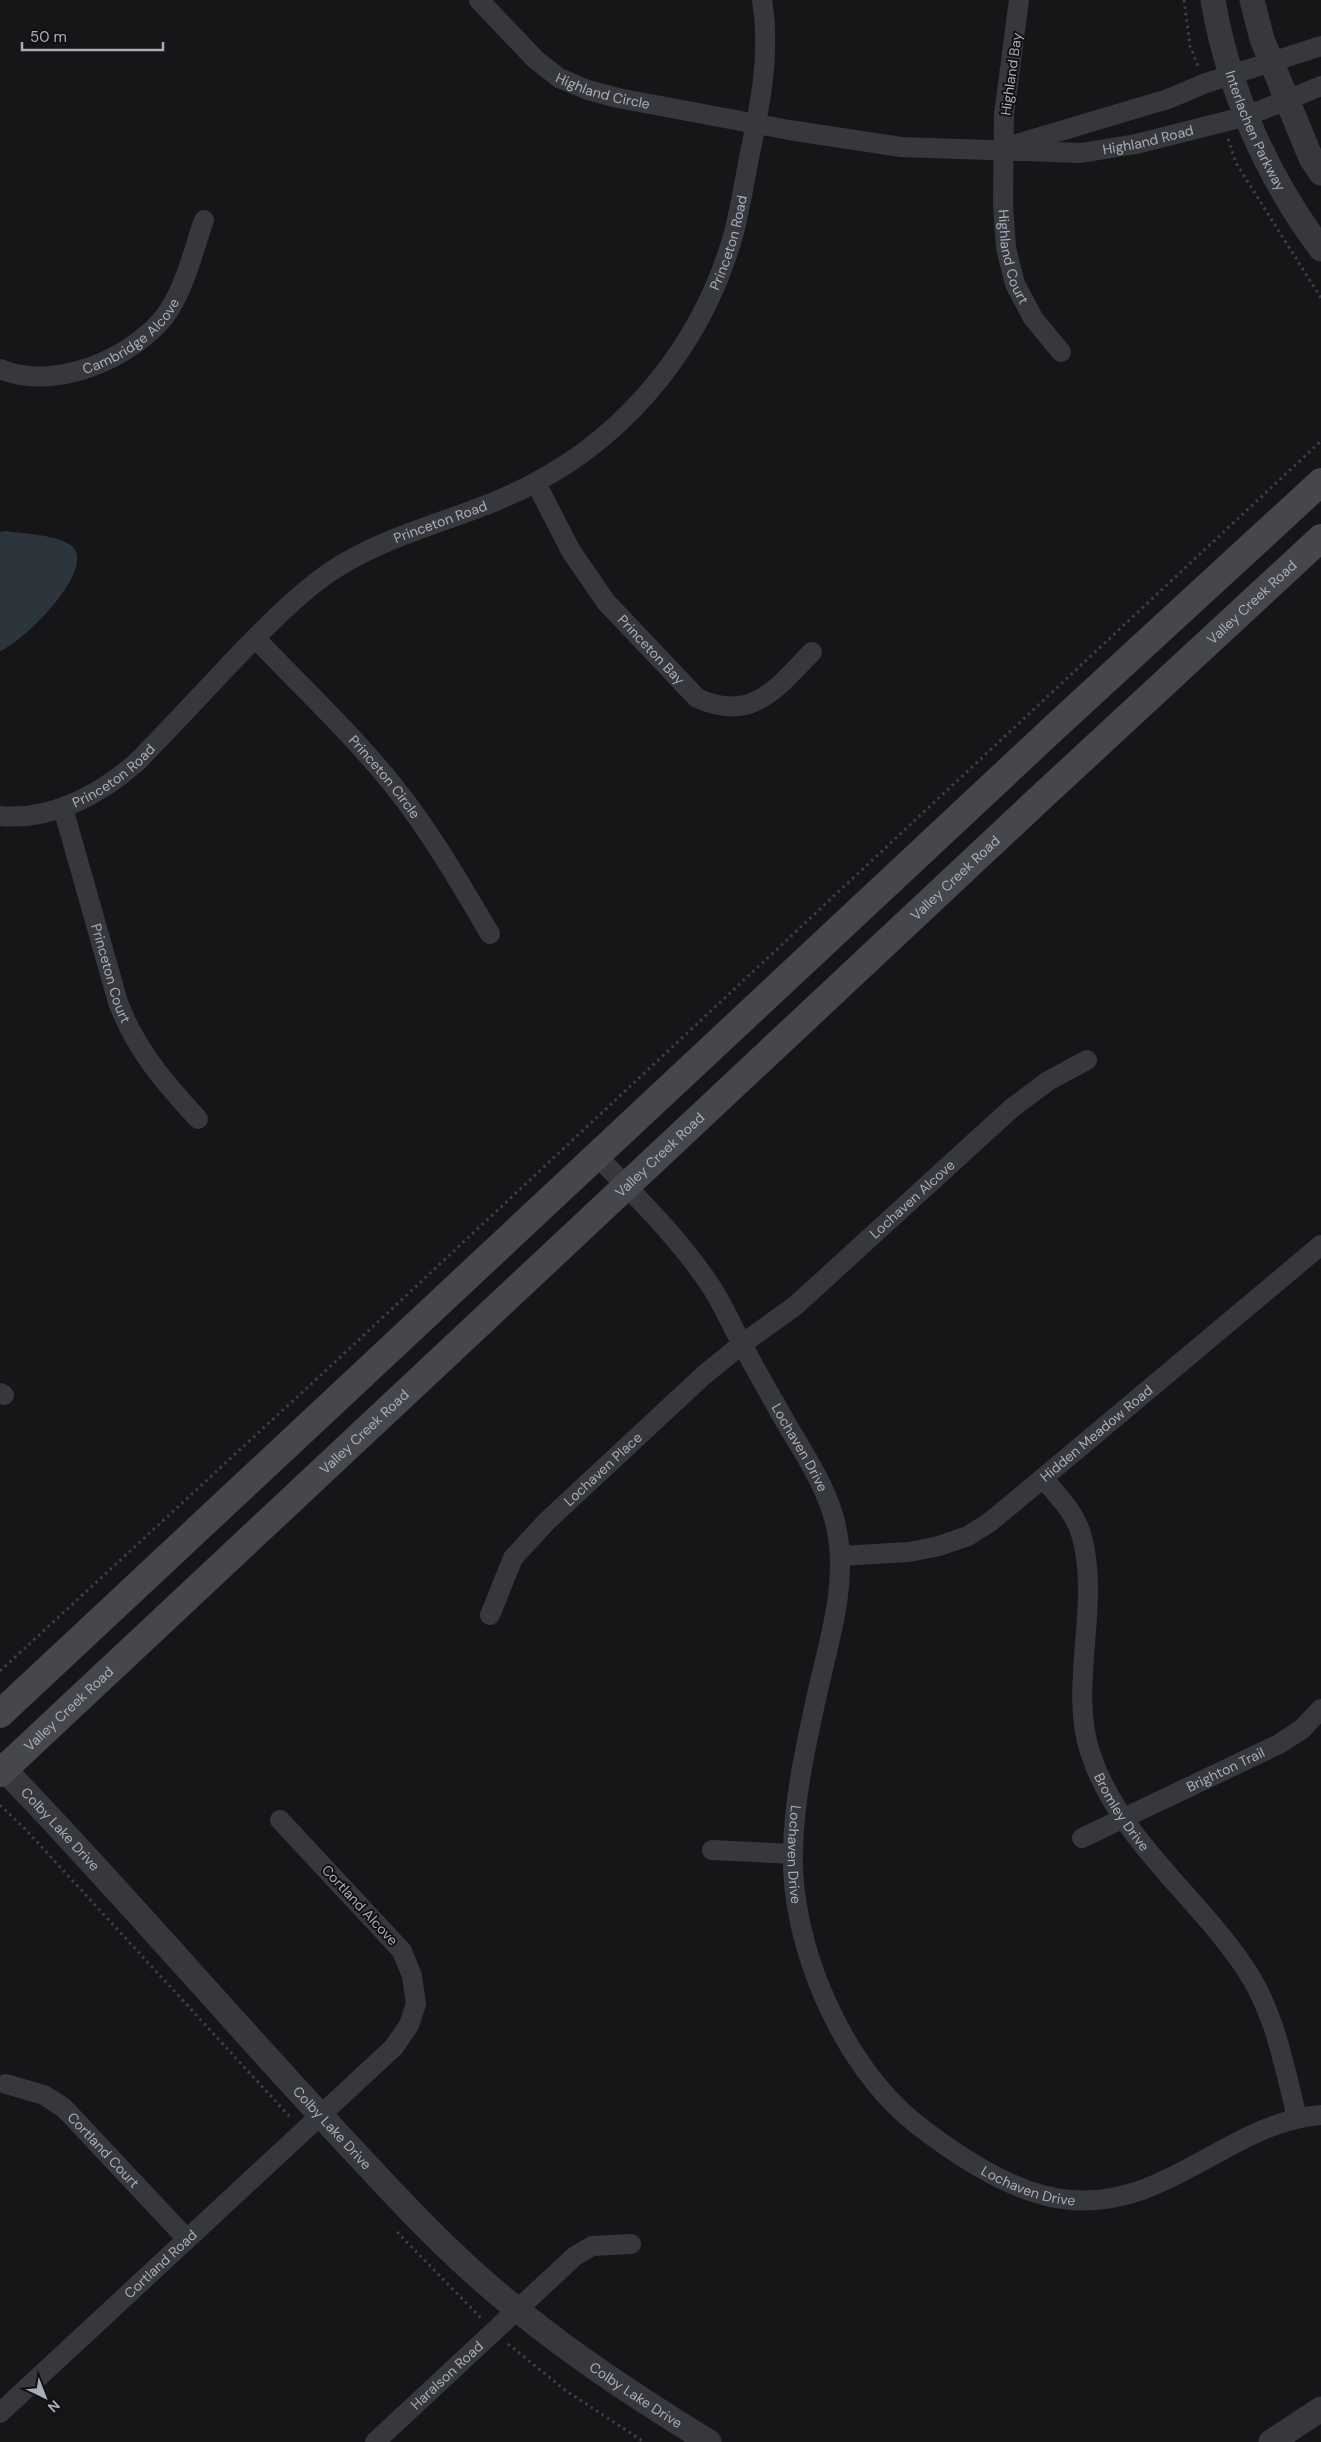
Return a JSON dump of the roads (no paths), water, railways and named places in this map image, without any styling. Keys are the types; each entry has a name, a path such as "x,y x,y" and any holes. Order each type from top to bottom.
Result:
{"main road":[{"path":"0,1714 1036,744 1321,482"},
{"name":"Valley Creek Road","path":"1,1769 1029,808 1321,538"}],"street":[{"name":"Highland Circle","path":"479,0 535,59 559,78 618,98 756,122"},
{"name":"Princeton Road","path":"0,816 36,814 63,808 90,796 122,776 255,638 299,596 329,573 366,552 492,504 536,483 598,442 626,417 680,352 701,317 733,236 756,122 766,50 762,0"},
{"name":"Highland Bay","path":"1003,149 1004,114 1019,0"},
{"name":"Interlachen Parkway","path":"1213,0 1232,75 1247,116 1275,180 1321,249"},
{"path":"1252,0 1262,39 1288,98 1311,158 1321,173"},
{"name":"Highland Road","path":"1003,149 1168,99 1232,75 1321,46"},
{"name":"Highland Road","path":"756,122 856,142 901,147 1081,153 1136,144 1247,116 1321,86"},
{"name":"Highland Court","path":"1003,149 1006,248 1015,284 1033,318 1061,352"},
{"name":"Cambridge Alcove","path":"0,369 23,375 76,372 102,364 127,350 147,334 165,315 178,292 204,220"},
{"name":"Princeton Bay","path":"536,483 570,551 606,602 696,698 714,706 736,707 755,703 772,694 812,652"},
{"name":"Princeton Circle","path":"255,638 371,759 393,786 455,874 490,934"},
{"name":"Princeton Court","path":"63,808 118,1002 128,1028 150,1063 198,1119"},
{"name":"Lochaven Alcove","path":"742,1344 778,1319 815,1288 1012,1108 1048,1081 1088,1060"},
{"name":"Lochaven Drive","path":"596,1155 689,1256 713,1290 822,1487 835,1524 841,1556 838,1596 800,1775 793,1854 797,1907 812,1963 828,2005 845,2040 868,2076 903,2114 960,2155 1014,2185 1039,2194 1067,2200 1096,2201 1123,2197 1150,2189 1262,2130 1297,2117 1321,2115"},
{"name":"Hidden Meadow Road","path":"841,1556 909,1552 939,1546 968,1536 990,1522 1321,1245"},
{"name":"Lochaven Place","path":"490,1615 513,1558 547,1521 704,1375 742,1344"},
{"name":"Bromley Drive","path":"1043,1478 1072,1514 1081,1533 1088,1580 1083,1699 1084,1725 1090,1753 1096,1769 1122,1819 1245,1968 1263,2001 1275,2031 1297,2117"},
{"name":"Brighton Trail","path":"1082,1838 1279,1744 1302,1729 1321,1709"},
{"name":"Colby Lake Drive","path":"1,1769 144,1919 219,2006 440,2241 517,2310 612,2381 709,2442"},
{"name":"Cortland Alcove","path":"280,1820 402,1951 412,1976 416,2004 409,2025 394,2046 321,2116"},
{"path":"712,1850 793,1854"},
{"name":"Cortland Court","path":"6,2084 44,2095 64,2108 186,2239"},
{"name":"Cortland Road","path":"0,2413 321,2116"},
{"name":"Haralson Road","path":"375,2442 575,2256 592,2246 631,2244"},
{"path":"1271,2442 1321,2409"}]}
